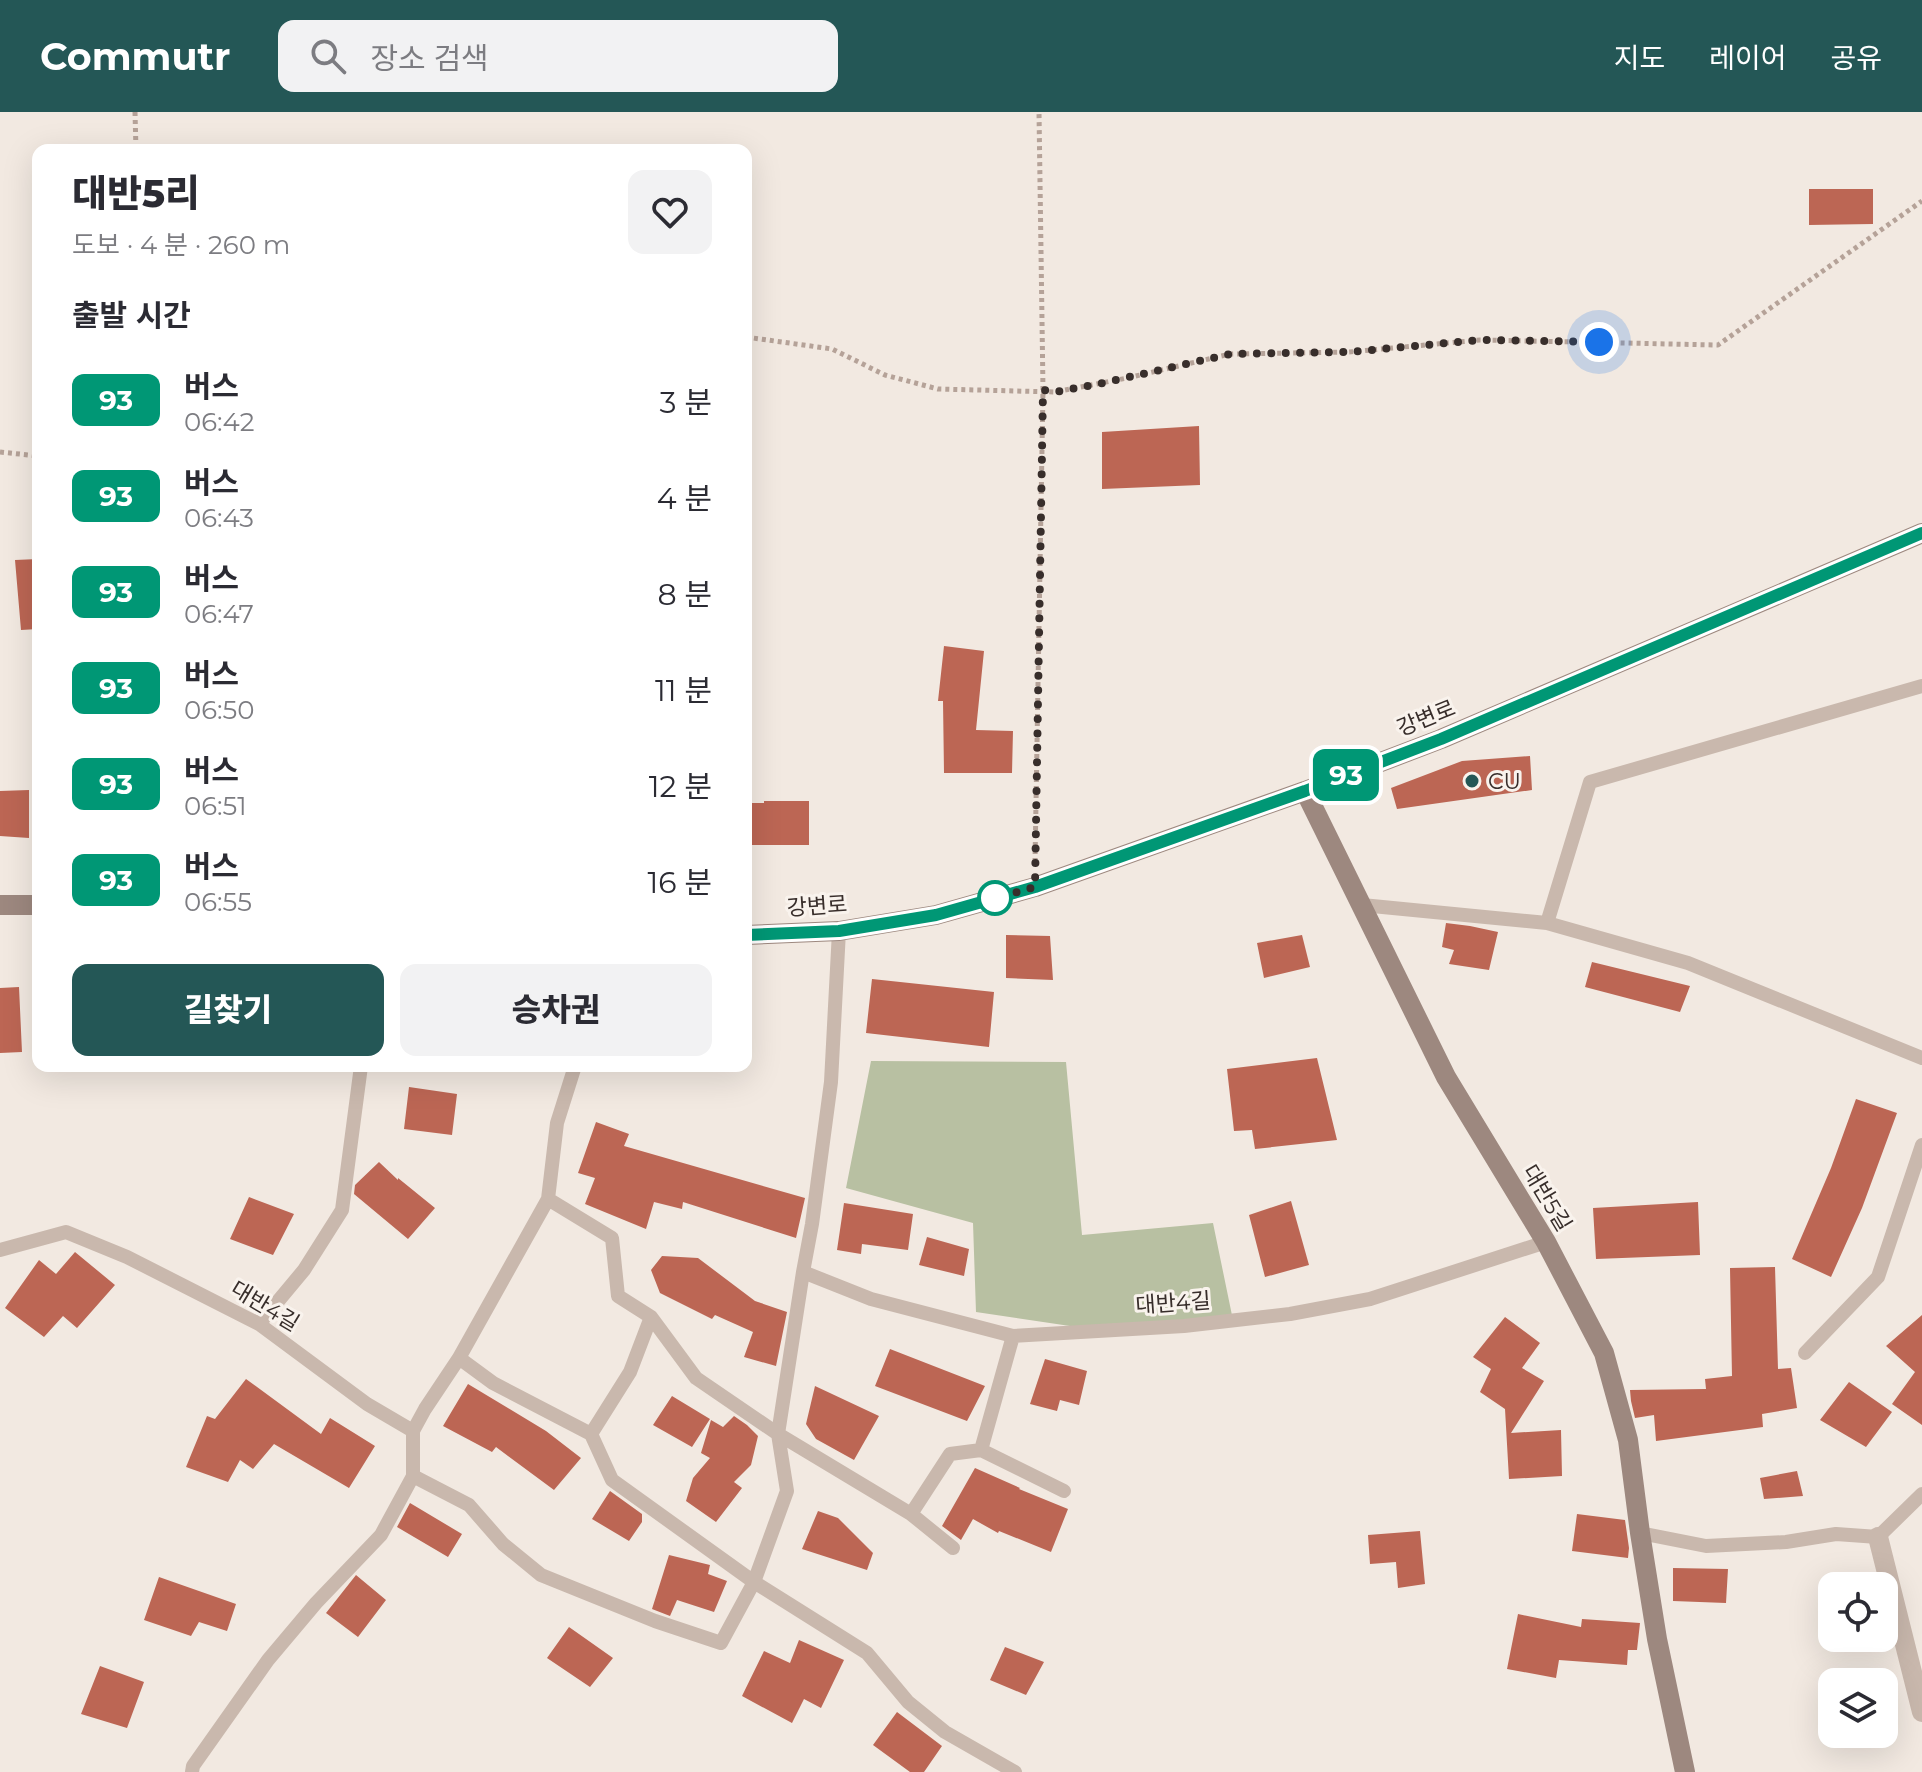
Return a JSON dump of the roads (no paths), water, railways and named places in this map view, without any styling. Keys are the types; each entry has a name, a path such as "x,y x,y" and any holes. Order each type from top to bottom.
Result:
{"street":[{"name":"강변로","path":"752,935 839,931 936,915 1035,887 1441,739 1922,533"},
{"name":"대반5길","path":"1305,791 1446,1077 1546,1242 1604,1353 1628,1440 1657,1639 1685,1772"},
{"path":"0,905 32,905"},
{"path":"1878,1537 1922,1712"}],"lane":[{"path":"1547,923 1590,782 1922,686"},
{"path":"1362,905 1547,923 1688,963 1922,1058"},
{"path":"413,1476 469,1505 503,1544 541,1575 655,1621 721,1643 754,1582 787,1491 778,1434 831,1082 839,931"},
{"path":"259,1324 304,1270 342,1210 360,1072"},
{"path":"192,1772 193,1766 268,1660 316,1603 381,1535 413,1476 413,1431 459,1358 548,1199 557,1123 573,1072"},
{"path":"1805,1353 1878,1277 1922,1145"},
{"path":"548,1199 612,1238 618,1296 651,1317 696,1378 778,1434 911,1514 953,1548"},
{"name":"대반4길","path":"0,1250 66,1232 127,1257 259,1324 367,1404 413,1431"},
{"name":"대반4길","path":"803,1272 871,1299 1013,1336 1184,1326 1290,1314 1370,1299 1546,1242"},
{"path":"591,1434 630,1372 651,1317"},
{"path":"981,1450 1013,1336"},
{"path":"459,1358 493,1383 591,1434 612,1480 754,1582 867,1653 920,1712 945,1732 1015,1772"},
{"path":"911,1514 950,1454 981,1450 1064,1491"},
{"path":"1640,1533 1706,1546 1786,1542 1836,1534 1878,1537 1922,1494"}],"place":[{"name":"CU","path":"1472,781"}]}
